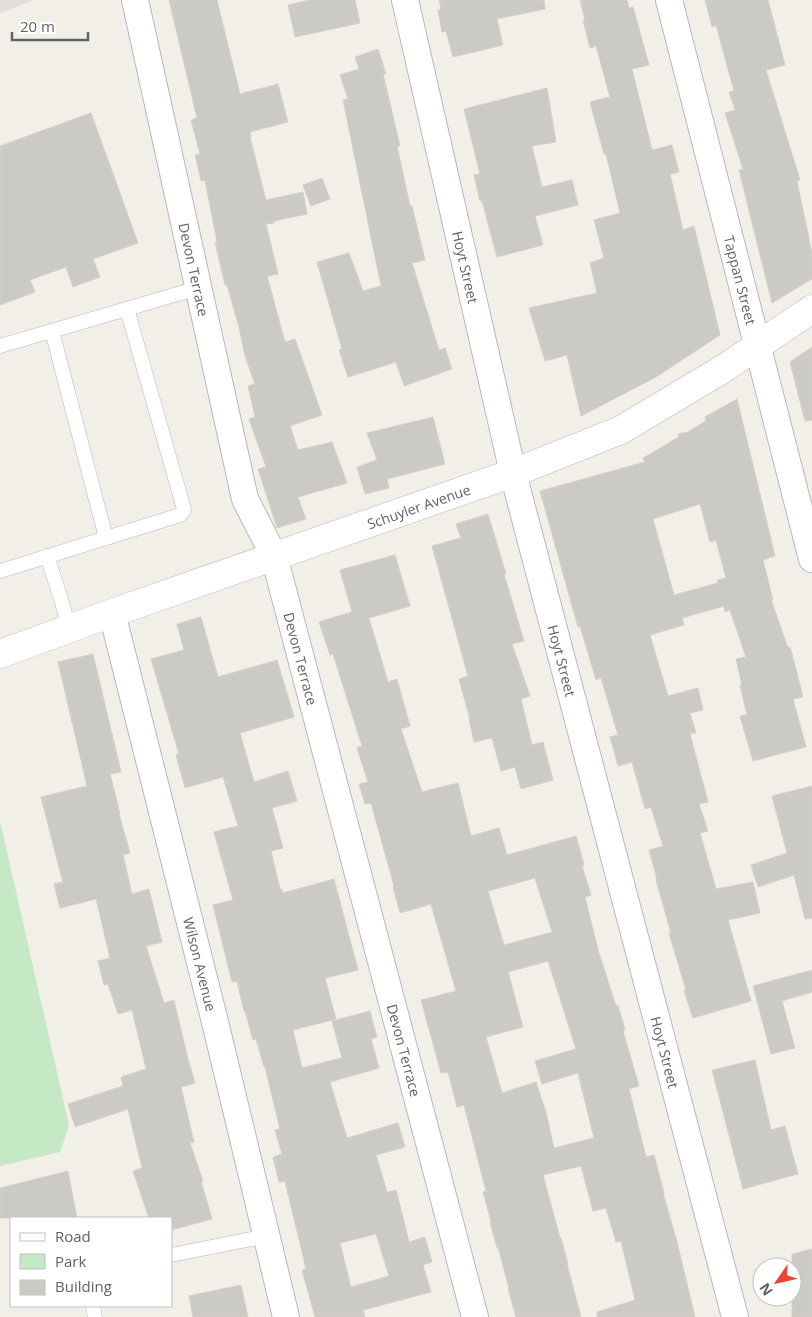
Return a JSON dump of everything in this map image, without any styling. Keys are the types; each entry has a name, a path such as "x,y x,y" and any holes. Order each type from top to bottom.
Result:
{"main road":[{"name":"Schuyler Avenue","path":"0,654 112,612 513,473 620,430 723,369 812,308"}],"street":[{"name":"Devon Terrace","path":"135,0 245,499 274,556 475,1317"},
{"name":"Hoyt Street","path":"405,0 513,473 735,1317"},
{"name":"Tappan Street","path":"669,0 812,558"},
{"name":"Wilson Avenue","path":"112,612 215,1022 286,1317"}],"lane":[{"path":"0,346 198,288"},
{"path":"0,570 180,515 183,512 184,509 127,309"},
{"path":"52,331 106,538"},
{"path":"47,556 69,629"},
{"path":"172,1255 267,1236"}],"shaded area":[{"path":"0,0 34,0 0,13"}],"green space":[{"path":"0,821 69,1125 60,1152 0,1166"}],"building":[{"path":"169,0 217,0 240,94 278,84 288,122 250,132 250,137 266,200 303,192 307,214 266,224 278,274 267,276 285,342 295,339 322,415 290,426 298,450 332,442 347,483 298,497 306,519 277,528 258,469 266,467 249,419 255,417 248,386 255,384 245,356 227,285 225,285 215,242 217,242 205,180 201,181 195,155 200,154 191,120 197,118"},
{"path":"309,0 355,0 360,23 295,37 288,5"},
{"path":"439,0 544,0 545,9 497,19 503,45 453,57 446,31 442,32 438,10 441,9"},
{"path":"580,0 627,0 629,8 633,7 649,65 632,69 652,150 672,145 679,172 670,174 683,230 694,226 720,335 656,377 581,416 567,355 545,361 529,308 597,293 590,263 604,258 594,220 620,213 606,154 604,154 590,102 610,97 596,46 590,48"},
{"path":"705,0 768,0 785,65 766,70 800,180 797,181 812,253 812,279 772,303 739,170 743,169 725,113 735,110 729,92 734,91 716,25 712,27"},
{"path":"378,49 386,74 383,74 400,146 397,146 410,206 412,206 425,260 412,263 439,350 445,348 452,369 404,386 396,362 348,377 339,350 342,349 317,262 349,253 363,291 381,286 343,100 348,99 340,75 359,69 355,57"},
{"path":"547,88 556,142 532,146 542,187 572,180 578,205 535,216 543,245 497,257 474,175 480,174 464,109"},
{"path":"91,113 138,243 93,259 100,277 73,287 66,267 30,280 35,292 0,305 0,146"},
{"path":"322,178 330,199 311,206 303,185"},
{"path":"812,347 812,420 805,421 790,362"},
{"path":"737,399 775,556 763,560 773,600 771,600 788,648 790,647 803,697 793,699 806,747 753,761 740,716 747,715 736,659 746,657 730,610 725,612 724,606 682,618 684,625 650,635 668,696 698,688 703,710 690,713 696,733 690,734 708,802 699,804 708,831 700,833 716,889 753,882 760,913 728,920 751,1001 693,1018 684,991 686,990 669,933 671,933 649,850 663,846 651,807 645,809 632,762 618,766 610,737 618,735 601,678 596,680 580,626 578,627 540,491 645,462 643,458 679,437 678,434 688,432 706,421 705,417","holes":["700,504 710,542 716,540 726,578 717,580 718,583 674,595 653,519"]},
{"path":"433,417 445,464 387,479 389,488 365,494 357,467 377,460 367,433"},
{"path":"488,514 524,641 512,644 530,696 521,699 532,745 543,742 553,780 521,789 515,767 501,771 492,738 474,742 459,679 468,676 432,546 461,538 456,524"},
{"path":"395,555 410,606 369,618 388,682 397,679 410,726 401,729 422,792 458,783 471,836 499,828 507,855 576,836 584,865 582,866 591,895 585,897 598,950 616,1006 618,1005 625,1030 623,1031 639,1086 629,1089 646,1157 654,1155 695,1317 597,1317 597,1312 635,1300 621,1241 616,1242 606,1208 593,1211 581,1166 543,1175 581,1317 516,1317 490,1222 483,1192 486,1191 464,1105 457,1107 448,1072 441,1073 421,1000 456,991 431,904 400,913 371,803 365,804 359,784 368,782 357,748 362,746 333,654 330,655 319,622 352,612 340,570","holes":["535,878 552,932 504,945 488,891","548,961 576,1049 535,1061 542,1084 578,1073 594,1138 554,1148 546,1112 536,1082 502,1093 486,1037 523,1027 508,972"]},
{"path":"201,617 218,677 277,660 294,717 240,733 254,782 288,771 297,801 272,808 283,848 271,851 280,889 282,889 283,893 334,879 358,970 325,978 336,1019 293,1030 302,1068 342,1058 332,1021 370,1011 377,1037 371,1039 379,1068 330,1082 347,1138 398,1123 405,1147 376,1155 387,1192 396,1190 409,1242 425,1237 432,1262 423,1265 431,1292 363,1310 365,1317 315,1317 302,1270 306,1269 285,1181 279,1182 273,1157 282,1154 275,1130 280,1129 265,1067 256,1039 253,1040 237,981 232,982 213,905 233,900 214,832 238,826 223,777 185,788 176,755 179,754 151,659 184,650 177,624","holes":["376,1234 389,1276 351,1287 340,1243"]},
{"path":"93,654 121,772 110,774 130,853 123,855 132,894 149,889 162,942 146,946 164,1003 174,1000 195,1083 181,1087 194,1142 190,1143 203,1181 201,1181 212,1219 172,1230 172,1217 149,1217 133,1171 142,1168 128,1109 75,1127 68,1104 123,1086 121,1077 146,1069 132,1010 118,1014 108,984 104,985 98,961 110,958 96,899 60,908 54,884 63,882 41,797 87,786 58,662"},
{"path":"812,786 812,918 805,919 794,875 758,887 751,865 787,853 772,796"},
{"path":"812,970 812,992 782,1001 795,1048 771,1054 753,986"},
{"path":"755,1060 771,1130 785,1126 798,1174 743,1189 712,1070"},
{"path":"68,1171 77,1217 0,1218 0,1188"},
{"path":"812,1249 812,1317 792,1317 792,1307 802,1307 802,1257 792,1257 792,1254"},
{"path":"241,1285 248,1317 193,1317 189,1296"}]}
